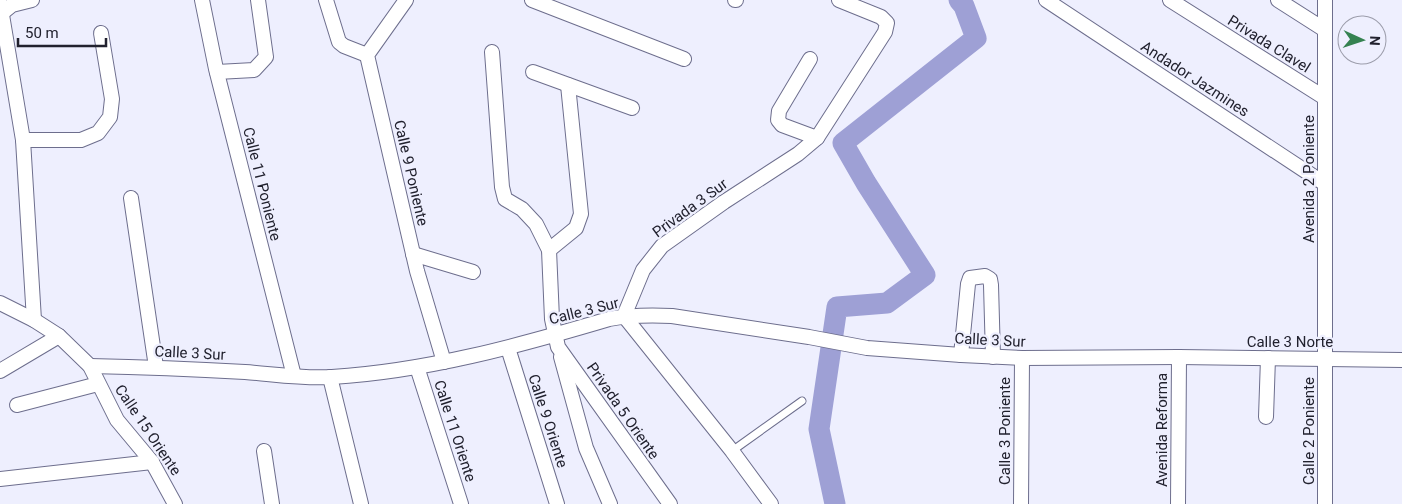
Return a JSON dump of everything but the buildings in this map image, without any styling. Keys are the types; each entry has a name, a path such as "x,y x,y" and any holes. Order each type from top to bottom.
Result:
{"street":[{"path":"32,0 1,8 23,140 34,320"},
{"name":"Calle 11 Poniente","path":"202,0 216,72 294,376"},
{"path":"216,72 254,70 266,57 258,0"},
{"path":"326,0 339,42 344,46 367,55 406,0"},
{"path":"532,0 684,58"},
{"name":"Privada 3 Sur","path":"624,316 643,270 662,246 724,202 798,154 817,138 885,32 887,23 881,17 839,0"},
{"name":"Andador Jazmines","path":"1046,0 1325,184"},
{"name":"Privada Clavel","path":"1170,0 1325,98"},
{"path":"1278,0 1326,30"},
{"name":"Avenida 2 Poniente","path":"1326,0 1326,358"},
{"path":"23,140 81,140 98,133 110,117 112,99 101,33"},
{"path":"492,52 502,187 505,199 522,209 536,224 549,250 552,319 557,341 586,448 610,504"},
{"name":"Calle 9 Poniente","path":"367,55 413,254 444,362"},
{"path":"810,58 779,111 778,120 782,125 817,138"},
{"path":"533,72 632,108"},
{"path":"549,250 576,228 581,214 568,85"},
{"path":"131,198 156,367"},
{"path":"413,254 473,272"},
{"path":"961,355 968,284 970,278 985,276 990,278 991,285 993,357"},
{"name":"Calle 15 Oriente","path":"2,307 34,320 59,336 90,366 118,420 152,462 175,504"},
{"path":"624,316 732,451 771,504"},
{"name":"Calle 3 Sur","path":"90,366 156,367 330,377 417,367 508,348 557,341 609,319 624,316 672,316 867,348 961,355 1022,358 1179,357"},
{"path":"0,370 59,336"},
{"name":"Privada 5 Oriente","path":"557,341 670,504"},
{"name":"Calle 9 Oriente","path":"508,348 557,504"},
{"name":"Calle 3 Norte","path":"1179,357 1402,360"},
{"name":"Avenida Reforma","path":"1178,504 1179,357"},
{"name":"Calle 3 Poniente","path":"1021,504 1022,358"},
{"path":"1266,417 1268,358"},
{"name":"Calle 2 Poniente","path":"1325,504 1326,358"},
{"name":"Calle 11 Oriente","path":"417,367 461,504"},
{"path":"330,377 361,504"},
{"path":"18,405 98,384"},
{"path":"264,451 272,504"},
{"path":"0,479 152,462"}],"lane":[{"path":"732,451 802,401"}],"waterway":[{"path":"835,504 819,429 837,307 887,303 925,275 866,183 843,143 976,38 964,6 959,0"}]}
